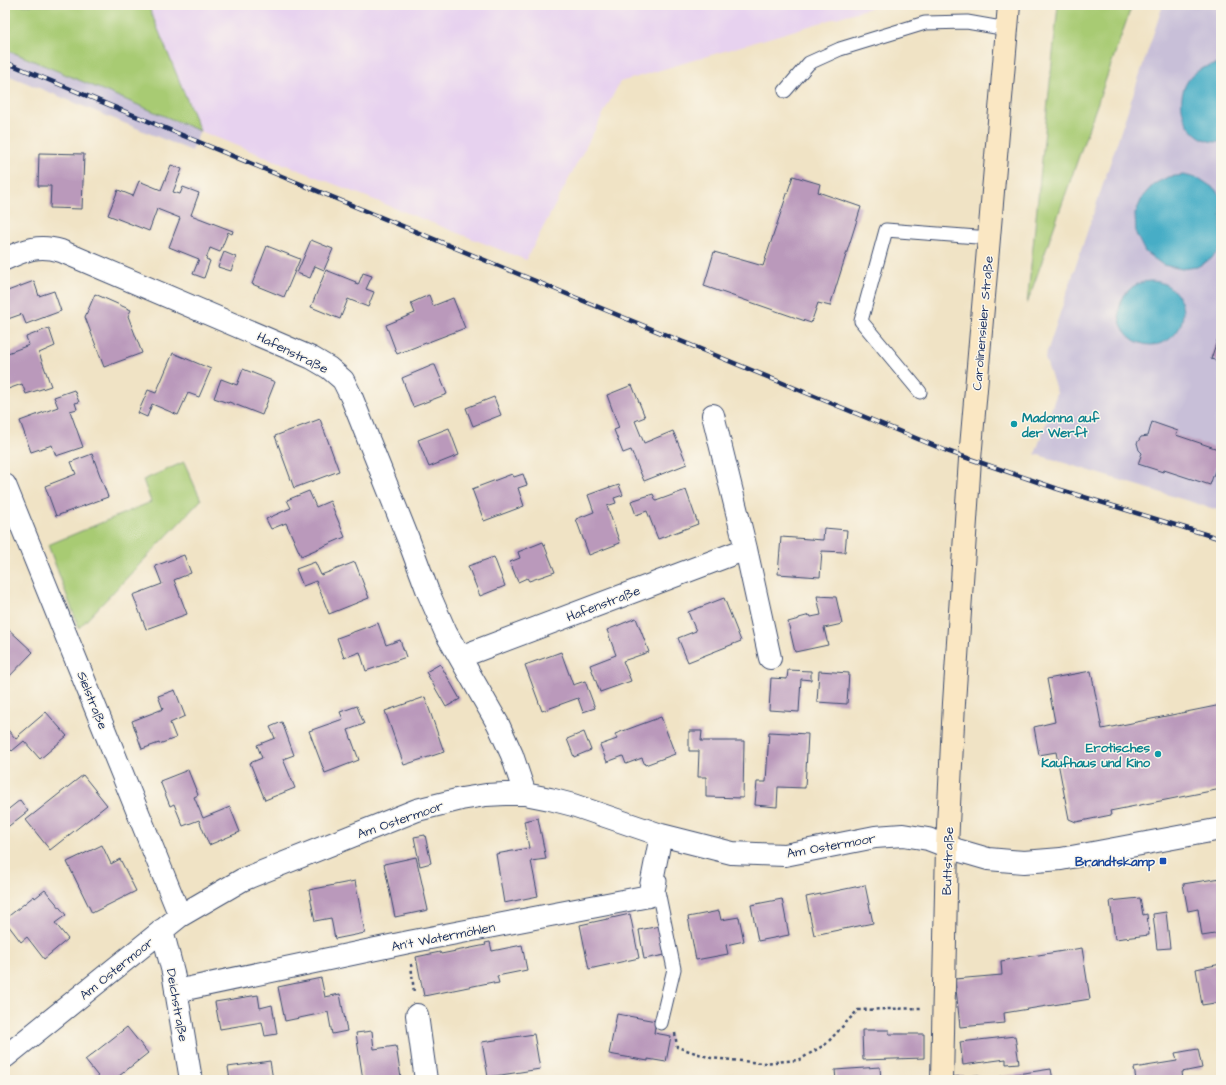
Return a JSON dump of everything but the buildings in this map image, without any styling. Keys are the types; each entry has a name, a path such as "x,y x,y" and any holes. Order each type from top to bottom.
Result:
{"street":[{"name":"Carolinensieler Straße","path":"959,642 970,459 1009,5"},
{"name":"Hafenstraße","path":"5,259 27,250 50,247 312,358 329,368 343,380 351,396 428,592 446,633 498,724 512,755 525,794"},
{"path":"713,415 746,549 770,658"},
{"name":"Sielstraße","path":"5,485 180,916"},
{"name":"Hafenstraße","path":"460,657 746,549"},
{"name":"Buttstraße","path":"942,1080 947,846 954,703 959,642"},
{"name":"Am Ostermoor","path":"5,1057 180,916 242,880 417,810 441,803 486,795 525,794 573,805 664,836 732,853 785,855 875,836 903,835 928,839 947,846"},
{"path":"947,846 988,859 1024,862 1061,859 1221,829"},
{"name":"An't Watermöhlen","path":"176,991 409,942 649,896 664,836"},
{"name":"Deichstraße","path":"162,930 173,972 191,1080"},
{"path":"417,1015 426,1080"}],"lane":[{"path":"785,91 809,63 840,49 925,23 967,22 1007,28"},
{"path":"920,392 861,321 886,230 990,238"},
{"path":"661,1023 674,969 658,891 664,836"}],"path":[{"path":"409,942 417,1015"},
{"path":"661,1023 675,1032 677,1047 711,1058 762,1063 799,1060 826,1044 858,1010 943,1007"}],"shaded area":[{"path":"148,5 880,5 620,82 526,260 200,131"},
{"path":"1163,5 1221,5 1221,511 1035,454 1057,393 1045,358"},
{"path":"5,49 200,131 192,151 5,74"}],"green space":[{"path":"5,5 148,5 200,131 5,49"},
{"path":"1058,5 1132,5 1027,304"},
{"path":"184,462 201,500 79,628 48,545 151,502 143,480"}],"water":[{"path":"1221,64 1221,142 1213,142 1199,137 1191,130 1182,111 1183,90 1195,73 1201,69"},
{"path":"1184,175 1200,179 1215,189 1221,197 1221,248 1211,259 1197,267 1182,269 1163,265 1145,252 1136,234 1135,214 1143,196 1154,184 1168,177"},
{"path":"1151,281 1169,287 1177,295 1183,313 1177,331 1169,339 1151,345 1133,339 1125,331 1119,313 1125,295 1133,287"}],"railway":[{"path":"5,62 947,451 1058,489 1221,539"}],"place":[{"name":"Madonna auf der Werft","path":"1014,424"},
{"name":"Erotisches Kaufhaus und Kino","path":"1158,754"},
{"name":"Brandtskamp","path":"1163,861"}]}
